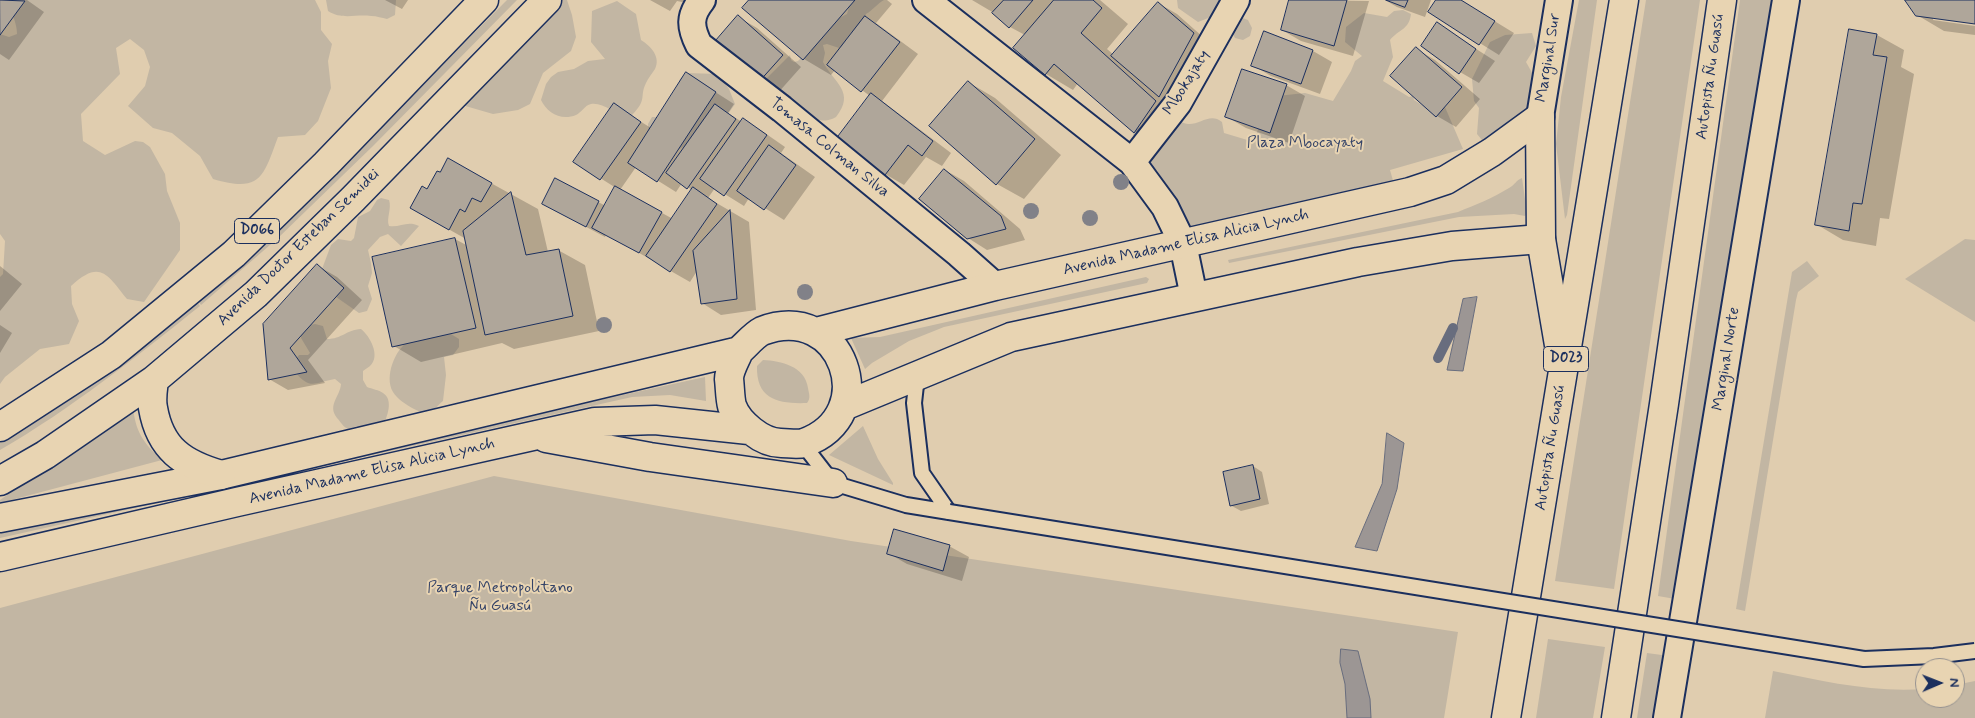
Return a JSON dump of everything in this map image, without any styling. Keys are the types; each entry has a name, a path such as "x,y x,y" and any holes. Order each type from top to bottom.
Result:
{"main road":[{"name":"D066","path":"0,427 111,355 234,254 326,164 484,0"},
{"name":"Avenida Doctor Esteban Semidei","path":"0,480 45,455 154,380 263,287 360,192 547,0"},
{"name":"Autopista Ñu Guasú","path":"1506,718 1624,0"},
{"name":"Autopista Ñu Guasú","path":"1616,718 1664,404 1722,0"},
{"path":"1540,116 1541,238 1564,372"},
{"name":"Avenida Madame Elisa Alicia Lynch","path":"816,332 995,286 1410,192 1446,180 1492,152 1540,116"},
{"path":"844,406 1011,337 1358,262 1452,246 1541,238"},
{"name":"Avenida Madame Elisa Alicia Lynch","path":"0,518 221,475 739,350 760,332 788,325 816,332 838,351 848,378 844,406 828,430 802,443 774,443 749,430 655,420 595,422 0,557"},
{"name":"Avenida Madame Elisa Alicia Lynch","path":"739,350 729,377 732,406 749,430"},
{"path":"154,380 152,406 159,431 174,453 196,468 221,475"},
{"path":"533,436 650,457 833,483"}],"street":[{"name":"Tomasa Colman Silva","path":"702,0 692,17 692,32 699,46 782,109 959,254 995,286"},
{"path":"926,0 1132,162 1165,207 1183,244 1194,297"},
{"name":"Mbokajaty","path":"1132,162 1178,103 1236,0"},
{"name":"Marginal Sur","path":"1540,116 1558,0"},
{"name":"Marginal Norte","path":"1667,718 1786,0"}],"lane":[{"path":"917,376 914,403 922,473 949,512"},
{"path":"802,443 833,483 906,505 1864,659 1934,656 1975,651"}],"green space":[{"path":"9,0 315,0 321,12 321,30 332,44 328,61 331,88 318,121 305,135 278,137 268,162 258,178 241,184 229,183 213,179 200,156 172,133 153,128 128,106 145,86 150,67 144,50 130,39 116,48 120,74 81,114 83,141 105,155 135,141 143,142 150,147 165,174 167,191 180,223 180,250 144,302 127,299 114,283 102,273 89,273 81,278 71,286 72,304 79,321 69,344 40,349 5,377 0,384 0,277 3,274 5,241 0,234 0,34 9,37 17,34"},
{"path":"326,0 396,0 395,15 387,19 373,16 333,14 328,11"},
{"path":"507,0 517,0 373,146 278,238 201,305 198,301 275,234"},
{"path":"533,0 567,0 576,37 571,51 543,73 530,104 518,110 493,114 462,105 448,80"},
{"path":"851,0 884,0 866,14 863,22 850,34 843,46 839,48 827,44 823,45 825,53 823,62 844,94 842,108 836,117 821,121 799,114 778,102 777,88 773,84 764,81 790,55 791,60 794,62 798,61 839,18 847,14"},
{"path":"1177,0 1230,0 1232,14 1248,20 1252,28 1250,36 1243,40 1235,38 1221,13 1198,22 1178,8"},
{"path":"1579,0 1597,0 1565,219 1556,144 1561,97"},
{"path":"1646,0 1700,0 1614,589 1555,581"},
{"path":"1740,0 1772,0 1681,600 1658,596"},
{"path":"617,1 636,14 641,40 654,52 657,60 657,65 644,88 642,102 632,115 620,114 601,105 591,104 578,114 570,117 555,115 547,109 541,100 546,84 558,72 574,69 588,61 605,59 591,42 592,11"},
{"name":"Plaza Mbocayaty","path":"1403,10 1411,14 1410,19 1406,26 1390,40 1393,57 1383,81 1409,97 1413,96 1414,100 1422,105 1442,100 1463,149 1390,170 1394,184 1252,214 1246,212 1240,214 1235,224 1207,223 1190,228 1157,170 1145,168 1131,153 1134,130 1154,122 1178,121 1192,124 1213,118 1218,119 1222,122 1224,133 1254,142 1268,97 1305,93 1333,101 1355,61 1362,56 1345,42 1346,27 1364,13 1387,17 1394,11"},
{"path":"1532,33 1536,46 1526,62 1535,78 1532,121 1486,145 1477,134 1479,108 1474,101 1472,79 1490,42 1505,35"},
{"path":"686,73 718,74 729,89 735,104 719,127 676,151 649,134 648,124 652,117 665,117 680,79"},
{"path":"1522,178 1527,213 1525,216 1514,214 1459,217 1229,263 1228,260 1458,212 1497,195"},
{"path":"381,198 389,200 389,226 415,224 419,226 401,246 388,234 380,237 368,250 372,273 368,286 372,299 367,311 359,313 326,290 322,269 331,245 338,239 351,241 354,238 358,217 370,211 377,200"},
{"path":"1965,239 1975,240 1975,322 1905,279"},
{"path":"1807,261 1819,276 1798,292 1796,300 1745,611 1736,609 1792,272"},
{"path":"1146,277 1149,279 1147,283 944,327 909,341 865,369 851,338 880,337"},
{"path":"197,301 200,306 127,363 78,400 0,450 0,443 51,411 101,376"},
{"path":"310,325 323,326 327,339 337,338 351,331 361,329 368,336 373,346 374,357 370,366 363,371 363,380 367,387 381,392 388,400 389,409 383,426 363,431 357,426 346,428 337,418 333,409 341,384 335,379 314,384 305,382 295,372 296,359 299,355 308,355 310,353 301,338 301,334"},
{"path":"451,334 459,339 459,347 453,355 444,357 446,375 443,401 426,413 405,404 393,392 390,379 392,364 399,350 413,339"},
{"path":"763,360 784,363 802,374 809,394 807,403 779,401 765,393 760,386 757,366"},
{"path":"705,377 706,401 670,395 632,397 0,538 0,531"},
{"path":"133,406 141,436 162,460 0,503 0,500"},
{"path":"863,426 878,459 893,485 829,455"},
{"name":"Parque Metropolitano Ñu Guasú","path":"494,476 851,541 1458,632 1444,718 0,718 0,608"},
{"path":"1548,639 1605,647 1593,718 1536,718"},
{"path":"1647,653 1669,656 1658,718 1637,718"},
{"path":"1773,671 1867,688 1915,690 1915,708 1965,708 1965,683 1975,681 1975,718 1765,718"}],"shaded area":[{"path":"1477,297 1463,371 1447,370 1463,299"},
{"path":"1387,433 1404,443 1397,489 1377,551 1355,547 1382,484"},
{"path":"1341,649 1358,651 1370,699 1371,718 1347,718 1345,684 1340,663"}],"building":[{"path":"0,0 25,1 0,35"},
{"path":"749,0 855,0 803,60 742,8"},
{"path":"1004,0 1033,0 1009,28 992,13"},
{"path":"1054,0 1093,0 1102,8 1081,33 1156,101 1134,133 1054,64 1045,75 1013,48"},
{"path":"1289,0 1347,0 1334,46 1281,30"},
{"path":"1386,0 1408,0 1405,7"},
{"path":"1436,0 1461,0 1495,21 1479,45 1428,12"},
{"path":"1905,0 1975,0 1975,24 1916,16"},
{"path":"1158,2 1194,33 1159,97 1111,56"},
{"path":"738,15 783,55 757,84 713,44"},
{"path":"865,16 900,42 861,92 827,65"},
{"path":"1437,22 1476,49 1459,74 1421,46"},
{"path":"1849,29 1877,34 1873,55 1887,57 1862,204 1853,203 1849,231 1815,225"},
{"path":"1264,31 1313,50 1301,84 1251,66"},
{"path":"1416,47 1462,87 1436,117 1390,76"},
{"path":"1242,69 1287,84 1270,133 1225,117"},
{"path":"686,72 716,92 657,182 628,163"},
{"path":"968,81 1035,139 996,185 929,126"},
{"path":"871,93 933,141 922,156 908,145 885,175 837,138"},
{"path":"614,103 641,122 600,180 573,162"},
{"path":"715,104 736,119 687,189 666,173"},
{"path":"743,118 767,135 724,196 700,179"},
{"path":"769,145 796,165 764,210 737,191"},
{"path":"448,158 492,183 481,202 472,198 465,212 460,209 449,230 410,208 422,186 427,189 437,171 440,172"},
{"path":"944,169 1001,216 1006,229 967,239 919,199"},
{"path":"555,178 599,201 586,227 542,204"},
{"path":"615,186 662,212 639,253 592,228"},
{"path":"693,187 717,204 670,272 646,256"},
{"path":"511,192 526,255 559,249 573,316 485,335 463,231"},
{"path":"730,210 737,299 701,304 693,251"},
{"path":"455,238 476,328 392,347 372,257"},
{"path":"317,264 344,288 290,348 307,372 268,380 263,324"},
{"path":"1253,465 1260,499 1230,506 1223,472"},
{"path":"894,529 950,545 943,571 887,554"}],"waterway":[{"path":"1438,358 1453,328"}]}
